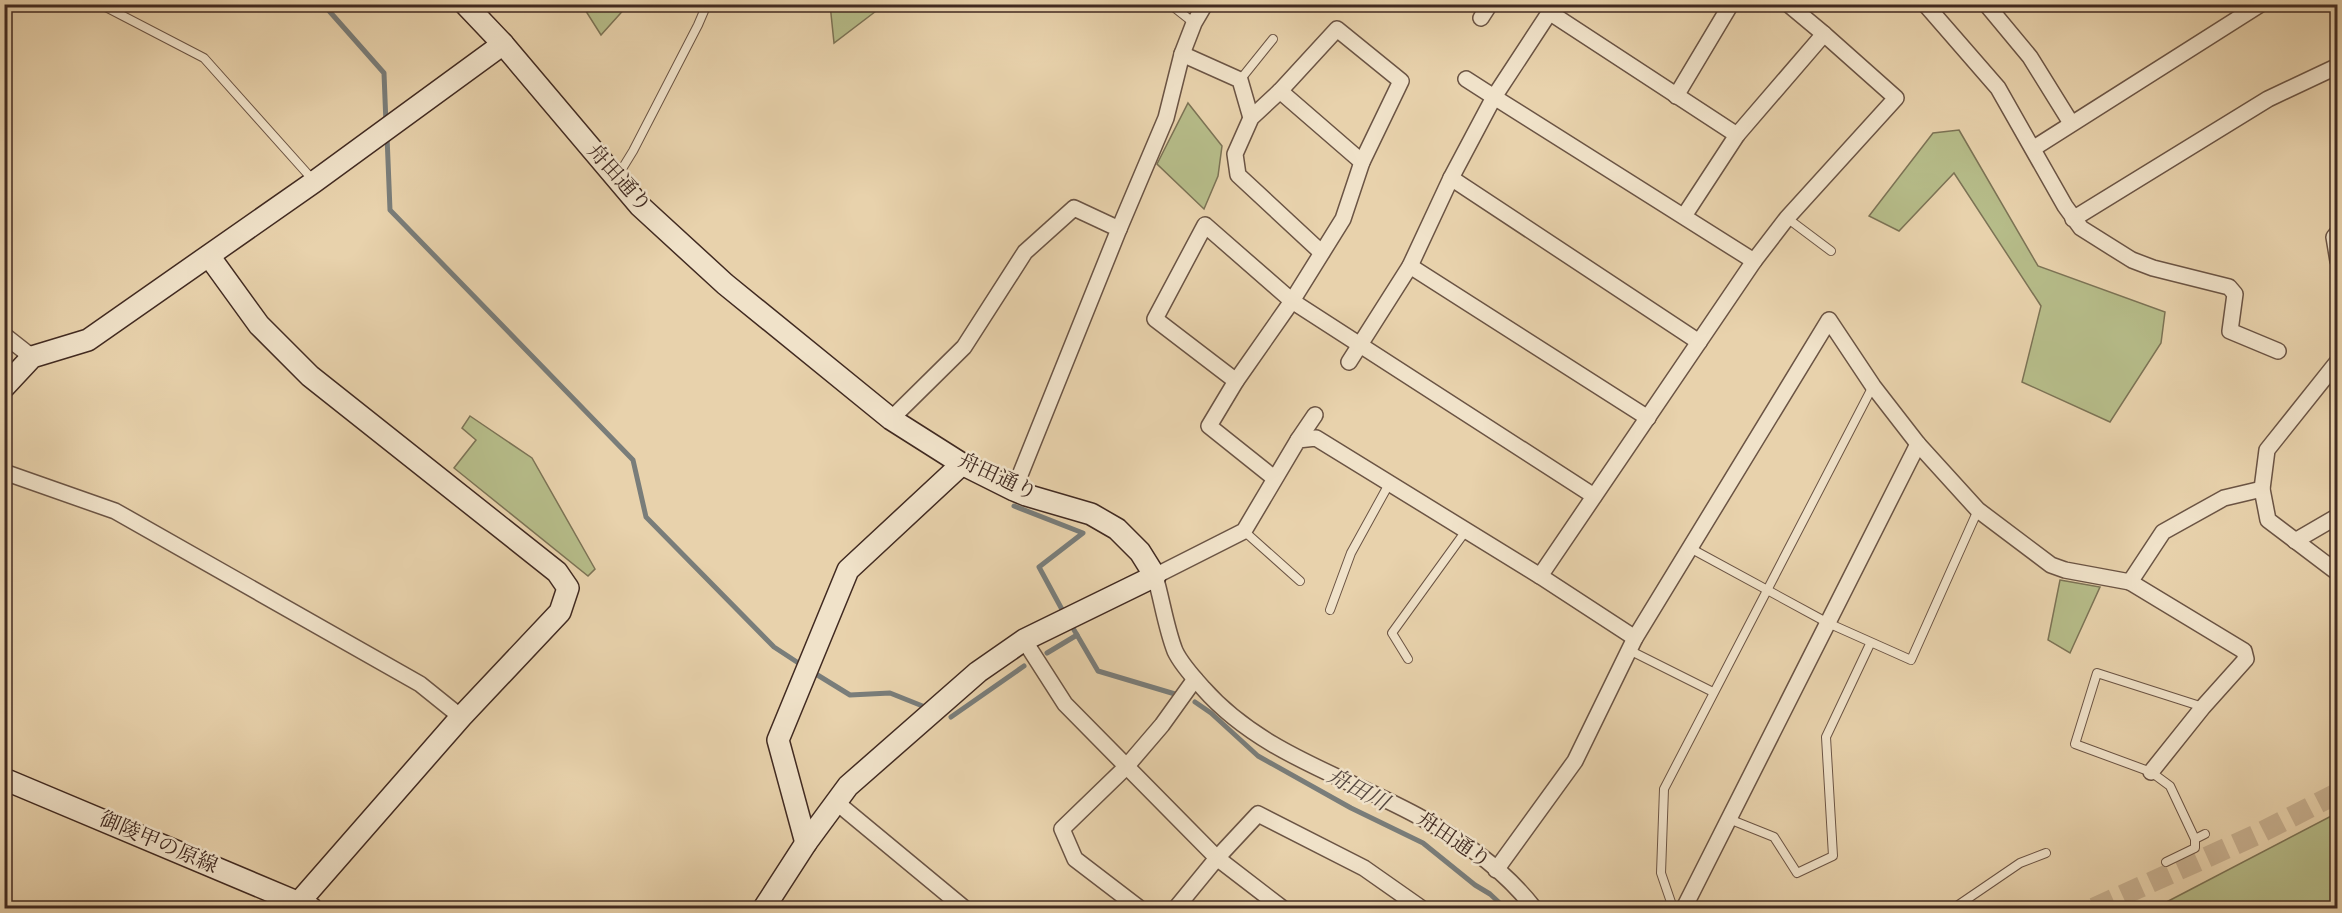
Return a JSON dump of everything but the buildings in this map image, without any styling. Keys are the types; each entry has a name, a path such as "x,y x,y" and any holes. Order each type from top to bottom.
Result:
{"street":[{"name":"舟田通り","path":"465,4 503,44 640,206 725,284 891,419 962,464 1026,495 1091,514 1118,528 1140,552 1155,576 1176,652 1195,679 1222,710 1262,740 1425,820 1460,841 1496,870 1534,909"},
{"path":"1481,18 1490,4"},
{"path":"1676,96 1731,4"},
{"path":"1540,576 1754,261 1787,219 1896,98 1788,4"},
{"path":"1924,4 1998,88 2073,219 2081,228 2132,260 2153,268 2229,287 2235,294 2230,331 2278,351"},
{"path":"1986,4 2030,57 2071,123"},
{"path":"2034,148 2261,4"},
{"path":"1014,489 1166,118 1182,54 1194,23 1204,6"},
{"path":"1349,362 1410,266 1451,178 1494,97 1552,8 1676,96 1737,135"},
{"path":"1274,478 1209,426 1236,381 1292,302 1343,219 1362,162 1401,81 1337,29 1280,91 1251,118 1235,154 1238,175 1322,253"},
{"path":"1684,216 1737,135 1824,34"},
{"path":"4,387 32,357 88,340 314,182 503,44"},
{"path":"1182,54 1240,80 1251,118"},
{"path":"2073,219 2268,99 2337,66"},
{"path":"1466,79 1754,261"},
{"path":"1280,91 1362,162"},
{"path":"1451,178 1699,342"},
{"path":"891,419 964,347 1025,252 1074,208 1119,229"},
{"path":"1236,381 1155,320 1205,225 1292,302 1594,496"},
{"path":"2337,232 2334,237 2337,261"},
{"path":"209,256 259,325 310,376 557,572 568,588 560,612 462,717 301,907"},
{"path":"1410,266 1648,418"},
{"path":"1496,870 1575,761 1632,644 1829,320 1873,386 1918,444 1978,510 2051,565 2065,570 2130,582 2244,651 2246,659 2203,707 2151,772"},
{"path":"4,335 32,357"},
{"path":"2337,361 2267,450 2262,489 2268,519 2337,573"},
{"path":"764,909 848,786 978,672 1024,640 1244,531 1274,478 1315,415"},
{"path":"1298,440 1316,438 1465,532 1540,576 1632,644"},
{"path":"1684,909 1918,444"},
{"path":"807,843 778,740 848,570 962,464"},
{"path":"4,472 116,511 420,684 462,717"},
{"path":"2130,582 2163,532 2223,498 2262,489"},
{"path":"2295,541 2337,516"},
{"path":"1024,640 1065,704 1125,767 1217,858 1282,909"},
{"path":"1139,909 1075,860 1062,829 1125,767 1162,725 1195,679"},
{"name":"御陵甲の原線","path":"4,779 301,907"},
{"path":"836,802 964,909"},
{"path":"1176,909 1217,858 1258,814 1364,868 1421,909"}],"lane":[{"path":"100,4 204,58 314,182"},
{"path":"616,178 633,151 707,4"},
{"path":"1170,4 1194,23"},
{"path":"1240,80 1272,39"},
{"path":"1787,219 1831,251"},
{"path":"1673,909 1661,873 1664,789 1873,386"},
{"path":"1330,610 1351,553 1389,484"},
{"path":"1690,548 1828,623 1870,644 1911,660 1978,510"},
{"path":"1244,531 1300,581"},
{"path":"1408,659 1392,633 1465,532"},
{"path":"1632,644 1713,693"},
{"path":"1729,819 1774,837 1797,873 1833,856 1826,737 1870,644"},
{"path":"2166,862 2194,848 2195,839 2170,786 2151,772 2074,744 2097,673 2203,707"},
{"path":"2195,839 2205,834"},
{"path":"1954,909 2020,863 2046,853"}],"green space":[{"path":"830,4 884,4 884,5 834,43"},
{"path":"582,5 628,5 601,35"},
{"path":"1188,103 1222,146 1218,176 1204,209 1157,164"},
{"path":"1959,130 2038,266 2165,312 2161,343 2110,422 2022,382 2041,306 1954,173 1899,231 1869,216 1933,133"},
{"path":"470,416 532,458 595,569 588,576 454,468 476,440 462,428"},
{"path":"2060,580 2100,587 2070,653 2048,640"},
{"path":"2337,813 2337,908 2155,908"}],"waterway":[{"path":"323,4 384,73 386,124"},
{"path":"387,136 390,210 633,460 646,517 774,647 803,666"},
{"path":"1014,506 1083,533 1039,567 1065,615"},
{"path":"1070,623 1077,635"},
{"path":"1047,653 1077,635 1098,671 1175,694"},
{"path":"951,717 1024,666"},
{"path":"811,671 850,695 890,693 925,707"},
{"name":"舟田川","path":"1195,702 1211,713 1258,756 1351,808 1423,843 1505,908"}],"tunnel":[{"path":"2094,908 2256,835 2338,793"}]}
